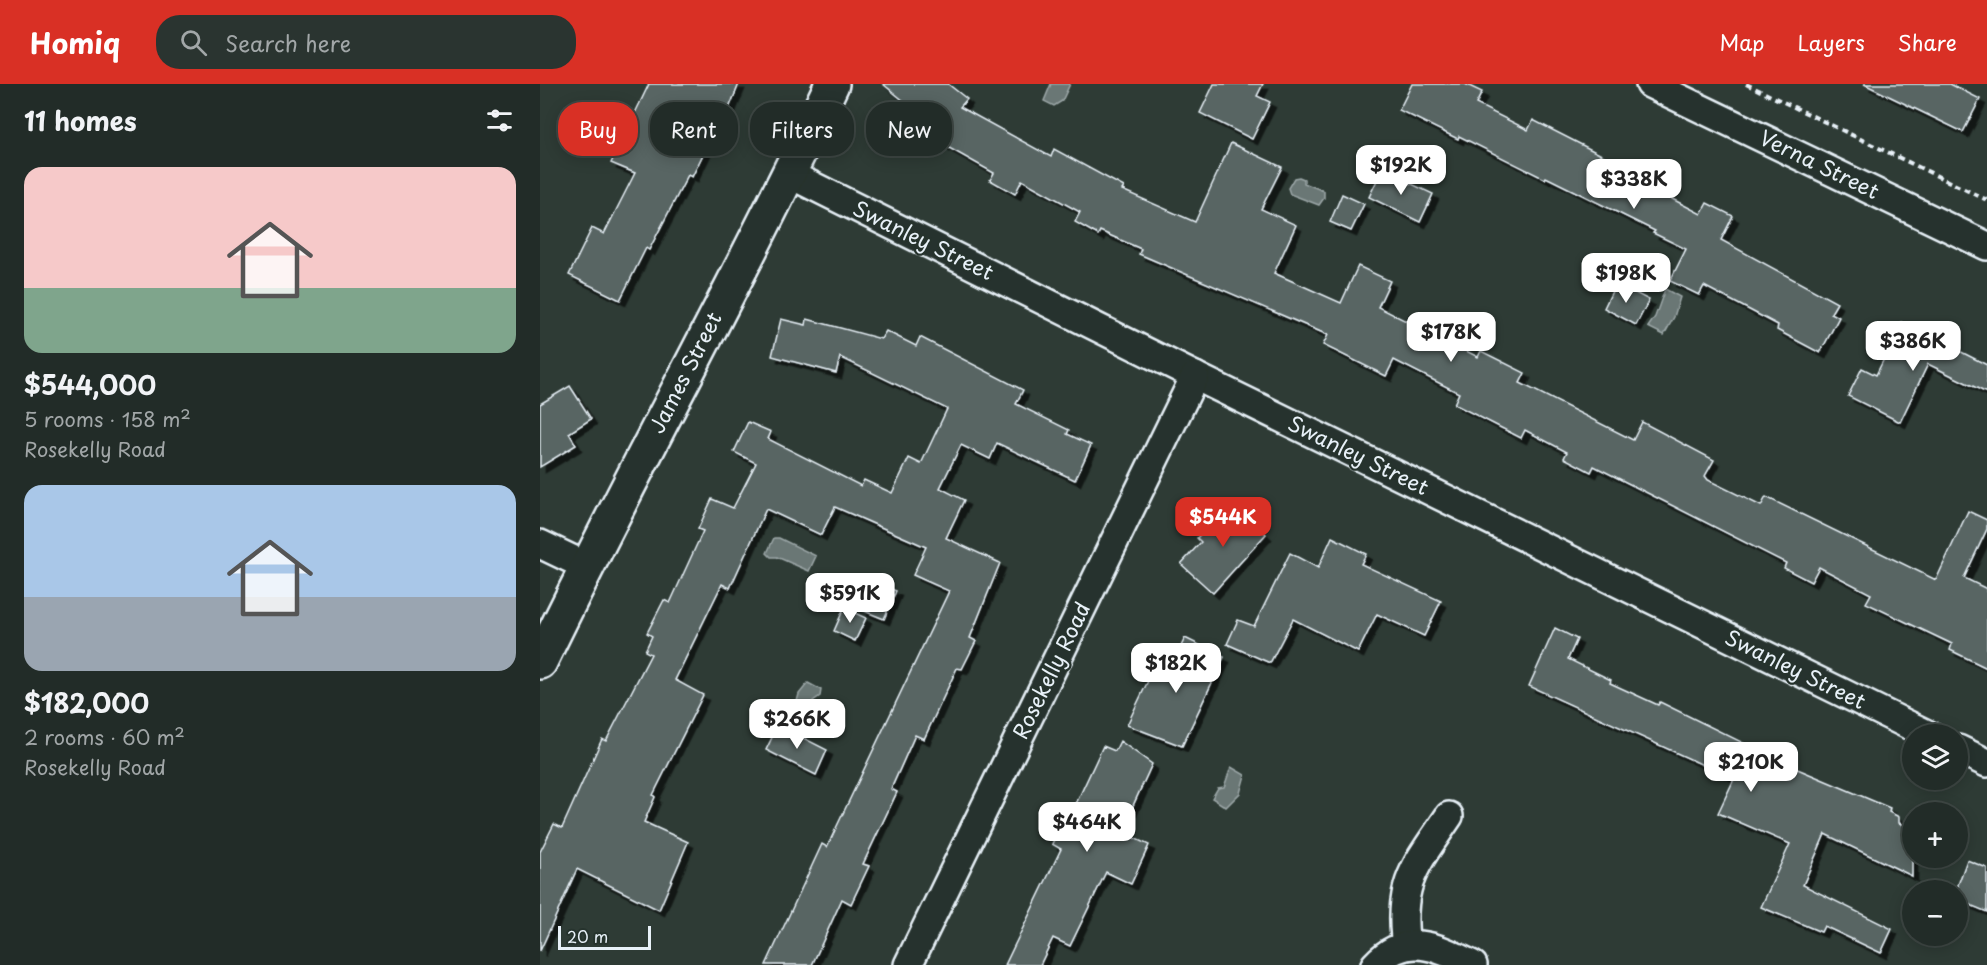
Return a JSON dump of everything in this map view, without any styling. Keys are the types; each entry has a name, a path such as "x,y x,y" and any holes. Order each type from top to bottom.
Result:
{"street":[{"name":"James Street","path":"540,662 586,566 789,174 832,84"},
{"name":"Verna Street","path":"1650,84 1987,246"},
{"name":"Swanley Street","path":"789,174 1195,376 1907,724"},
{"name":"Rosekelly Road","path":"908,965 1195,376"},
{"path":"540,544 586,566"},
{"path":"1968,754 1987,763"},
{"path":"1406,946 1403,921 1404,891 1414,867 1449,816"},
{"path":"1376,965 1384,955 1406,946 1422,944 1438,948 1473,965"}],"path":[{"path":"1746,84 1987,200"}],"shaded area":[{"path":"1051,84 1070,84 1062,101 1054,106 1044,101"},
{"path":"1294,178 1304,179 1304,183 1324,191 1324,198 1319,205 1290,194 1288,188"},
{"path":"1665,289 1680,297 1674,317 1664,335 1648,327 1655,317"},
{"path":"774,538 779,538 816,556 809,571 777,557 771,557 767,553"},
{"path":"808,683 821,690 820,696 813,701 808,720 794,712 799,694"},
{"path":"1231,767 1245,775 1240,793 1226,807 1212,798 1218,788 1224,787"}],"building":[{"path":"649,84 739,84 732,102 650,102 650,156 702,156 692,177 688,175 649,250 646,248 620,300 569,275 592,228 604,234 635,173 611,163 614,156 638,156 638,107"},
{"path":"883,84 948,84 967,99 960,107 1051,157 1054,149 1124,187 1122,190 1195,222 1231,143 1282,167 1261,209 1296,225 1274,273 1341,303 1358,266 1390,281 1378,307 1478,357 1481,351 1525,373 1520,383 1633,440 1642,422 1714,460 1705,476 1708,480 1761,506 1766,497 1936,580 1968,511 1987,520 1987,529 1964,578 1987,589 1987,668 1950,650 1952,644 1866,603 1871,594 1819,567 1811,582 1784,568 1786,563 1594,466 1591,472 1564,458 1567,452 1525,430 1521,438 1454,404 1459,393 1394,360 1386,376 1323,345 1328,335 1139,254 1141,249 1100,231 1098,235 1075,222 1080,212 1022,180 1015,194 990,180 994,173 952,150 952,102 905,102"},
{"path":"1214,84 1263,84 1257,96 1270,102 1252,139 1200,113"},
{"path":"1412,84 1465,84 1482,92 1476,104 1528,130 1533,120 1629,169 1628,176 1701,214 1707,203 1733,216 1721,240 1837,303 1831,313 1839,317 1820,353 1777,330 1778,325 1704,286 1699,295 1670,281 1686,249 1653,233 1655,231 1546,177 1545,179 1459,136 1458,139 1399,110"},
{"path":"1864,84 1950,84 1980,99 1963,132"},
{"path":"1382,170 1433,194 1420,222 1369,197"},
{"path":"1342,194 1364,204 1351,231 1330,222"},
{"path":"1616,283 1649,300 1636,325 1604,308"},
{"path":"781,319 806,325 807,319 881,339 886,331 916,346 920,337 1023,390 1016,404 1069,430 1067,434 1091,445 1075,480 997,443 990,459 961,445 940,488 964,500 946,538 1000,563 970,638 976,641 962,669 957,668 924,739 915,735 891,789 897,792 863,864 869,866 851,904 842,899 812,965 766,965 822,844 827,847 949,591 913,575 926,547 835,507 821,535 766,509 730,588 722,584 675,680 703,695 653,795 655,797 644,822 688,842 659,910 577,869 540,951 540,852 554,824 562,828 602,739 606,741 651,654 645,651 652,636 647,633 664,600 670,603 703,531 698,529 712,499 733,508 756,463 734,452 748,422 771,432 768,439 861,486 864,480 892,493 909,458 921,464 947,409 840,357 836,373 772,356"},
{"path":"1902,322 1987,365 1987,393 1928,364 1900,422 1848,396 1862,368 1876,375"},
{"path":"570,386 591,419 569,433 576,445 540,467 540,404"},
{"path":"1236,506 1266,534 1213,593 1181,564 1201,542 1197,538 1218,515 1223,520"},
{"path":"1332,537 1366,554 1361,564 1441,601 1424,636 1377,614 1358,652 1293,619 1270,663 1227,644 1238,620 1254,626 1290,553 1318,568"},
{"path":"874,582 896,591 884,619 862,610"},
{"path":"844,608 866,618 855,641 834,631"},
{"path":"1555,628 1577,639 1568,659 1611,680 1610,683 1658,705 1660,702 1788,765 1890,808 1889,812 1899,817 1899,823 1902,824 1902,868 1912,868 1912,876 1825,834 1803,885 1892,929 1881,953 1824,926 1821,932 1761,907 1790,844 1718,813 1734,779 1529,686"},
{"path":"1185,638 1224,657 1182,746 1127,725 1157,662 1170,669"},
{"path":"778,725 827,750 816,775 766,750"},
{"path":"1120,741 1152,764 1121,832 1149,845 1131,884 1106,872 1070,946 1053,938 1040,965 1005,965 1061,849 1052,844 1069,807 1073,810 1103,746 1115,751"},
{"path":"1968,860 1987,868 1987,912 1968,904 1968,880 1960,880 1964,868 1968,868"}]}
